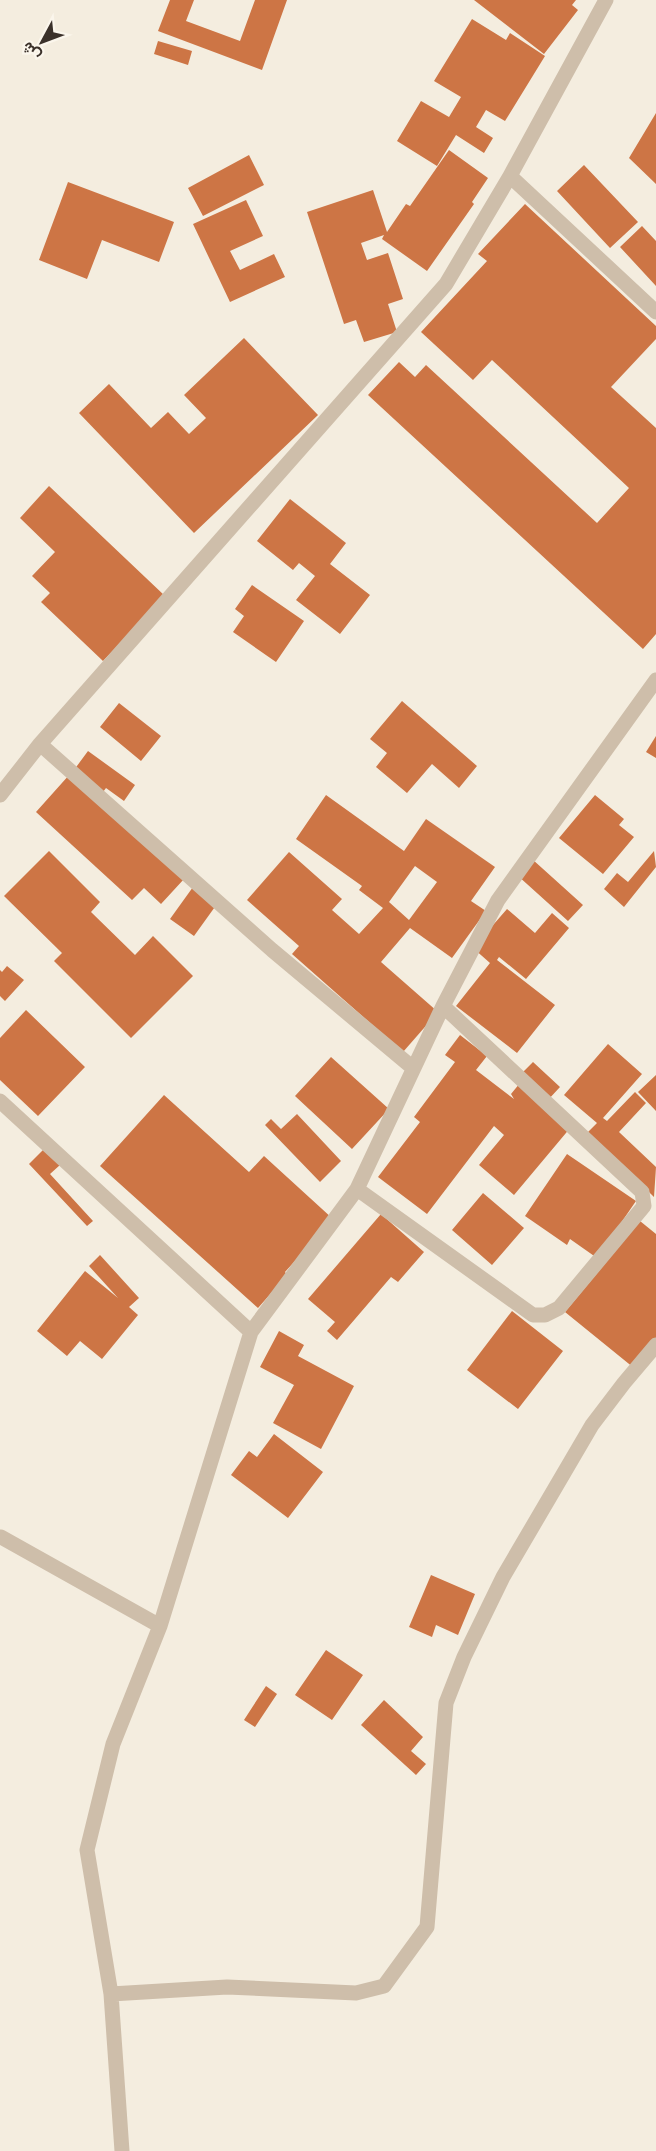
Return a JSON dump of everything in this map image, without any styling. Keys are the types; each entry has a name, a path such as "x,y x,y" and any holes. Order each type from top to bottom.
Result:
{"street":[{"path":"0,795 40,744 446,284 510,176 606,0"},
{"path":"510,176 656,312"},
{"path":"122,2151 111,1994 87,1850 113,1744 160,1626 251,1332 357,1189 443,1006 498,900 656,680"},
{"path":"40,744 272,950 413,1068"},
{"path":"357,1189 533,1315 545,1315 559,1308 644,1206 642,1192 443,1006"},
{"path":"0,1101 251,1332"},
{"path":"111,1994 227,1987 356,1993 384,1986 427,1928 446,1703 464,1657 503,1577 592,1425 656,1346"},
{"path":"1,1537 160,1626"}],"building":[{"path":"170,0 194,0 186,21 240,41 255,0 287,0 262,70 158,31"},
{"path":"474,0 576,0 572,5 578,10 544,54"},
{"path":"472,19 506,40 510,33 545,56 505,121 486,110 476,127 493,138 484,153 456,135 437,166 397,141 421,101 449,117 461,97 434,81"},
{"path":"158,41 192,51 188,65 154,54"},
{"path":"656,113 656,184 629,158"},
{"path":"449,150 488,178 472,202 474,204 427,271 382,239 384,235 361,243 367,260 388,253 403,299 388,304 397,332 364,342 356,320 344,324 307,212 373,190 387,232 406,204 410,206"},
{"path":"249,155 264,185 203,216 188,188"},
{"path":"584,165 638,222 610,248 557,191"},
{"path":"68,182 174,222 159,262 102,240 87,279 39,260"},
{"path":"246,200 263,236 230,251 240,270 274,254 285,277 230,302 193,224"},
{"path":"525,204 656,326 656,339 611,387 656,428 656,634 643,649 368,395 399,362 415,377 426,365 597,523 629,488 492,360 473,380 421,332 487,261 478,254"},
{"path":"642,226 656,241 656,286 620,247"},
{"path":"244,338 318,415 194,533 79,413 109,384 151,428 168,412 189,434 206,418 184,395"},
{"path":"49,486 165,596 103,661 41,602 50,593 32,576 55,552 20,518"},
{"path":"290,499 346,543 330,564 370,595 340,634 296,600 315,576 299,563 293,570 257,541"},
{"path":"252,585 304,621 276,662 233,632 244,616 235,609"},
{"path":"402,701 477,766 459,788 432,764 407,793 376,767 387,753 370,739"},
{"path":"119,703 161,736 141,761 100,727"},
{"path":"656,736 656,758 646,752"},
{"path":"88,751 135,785 124,801 106,788 103,792 74,770"},
{"path":"70,774 184,879 161,904 144,888 132,900 36,812"},
{"path":"326,795 404,851 426,819 495,867 471,901 486,911 452,958 410,928 381,962 438,1012 403,1052 292,954 299,946 247,900 289,852 342,899 332,910 359,934 383,908 359,890 362,886 296,839","holes":["415,866 437,882 409,920 389,902"]},
{"path":"595,795 624,819 619,825 634,837 603,874 559,838"},
{"path":"49,851 100,902 91,912 135,955 153,936 193,976 131,1038 54,961 62,953 4,896"},
{"path":"654,851 656,867 624,907 604,889 617,873 628,882"},
{"path":"532,859 583,905 568,921 517,875"},
{"path":"193,887 217,904 194,936 170,919"},
{"path":"507,909 535,933 552,913 569,928 526,979 499,957 497,960 555,1005 517,1053 456,1006 490,963 473,948"},
{"path":"7,966 24,980 5,1001 0,996 0,970 2,972"},
{"path":"26,1010 85,1067 38,1116 0,1080 0,1038"},
{"path":"460,1035 487,1056 476,1070 514,1099 511,1094 520,1083 571,1127 514,1195 479,1165 504,1135 494,1126 427,1214 378,1177 420,1122 414,1117 455,1062 445,1055"},
{"path":"608,1044 642,1074 603,1118 607,1121 635,1092 646,1103 619,1132 656,1167 654,1197 588,1132 597,1123 564,1095"},
{"path":"331,1057 389,1109 352,1149 295,1096"},
{"path":"533,1062 560,1087 547,1101 520,1075"},
{"path":"656,1075 656,1111 638,1092"},
{"path":"164,1095 249,1172 264,1156 333,1219 285,1272 287,1275 258,1308 100,1166"},
{"path":"297,1114 341,1161 320,1182 265,1125 271,1119 281,1129"},
{"path":"45,1148 60,1165 50,1174 93,1221 87,1226 29,1164"},
{"path":"567,1154 636,1201 597,1258 570,1239 567,1245 525,1216"},
{"path":"483,1193 524,1228 492,1265 452,1230"},
{"path":"381,1214 424,1252 398,1282 391,1277 337,1340 327,1331 335,1322 308,1299"},
{"path":"640,1221 656,1234 656,1341 634,1368 565,1312"},
{"path":"100,1255 139,1298 129,1307 138,1315 102,1359 80,1341 67,1356 37,1331 85,1271 118,1298 89,1266"},
{"path":"512,1311 563,1351 518,1409 467,1370"},
{"path":"279,1331 304,1345 298,1356 354,1386 321,1449 273,1423 294,1385 260,1367"},
{"path":"274,1434 323,1472 288,1518 231,1475 249,1451 257,1457"},
{"path":"431,1575 475,1594 458,1635 436,1625 432,1637 409,1627"},
{"path":"326,1650 363,1675 332,1720 295,1695"},
{"path":"266,1686 277,1694 255,1727 244,1720"},
{"path":"384,1700 423,1737 411,1751 426,1764 416,1775 361,1725"}]}
